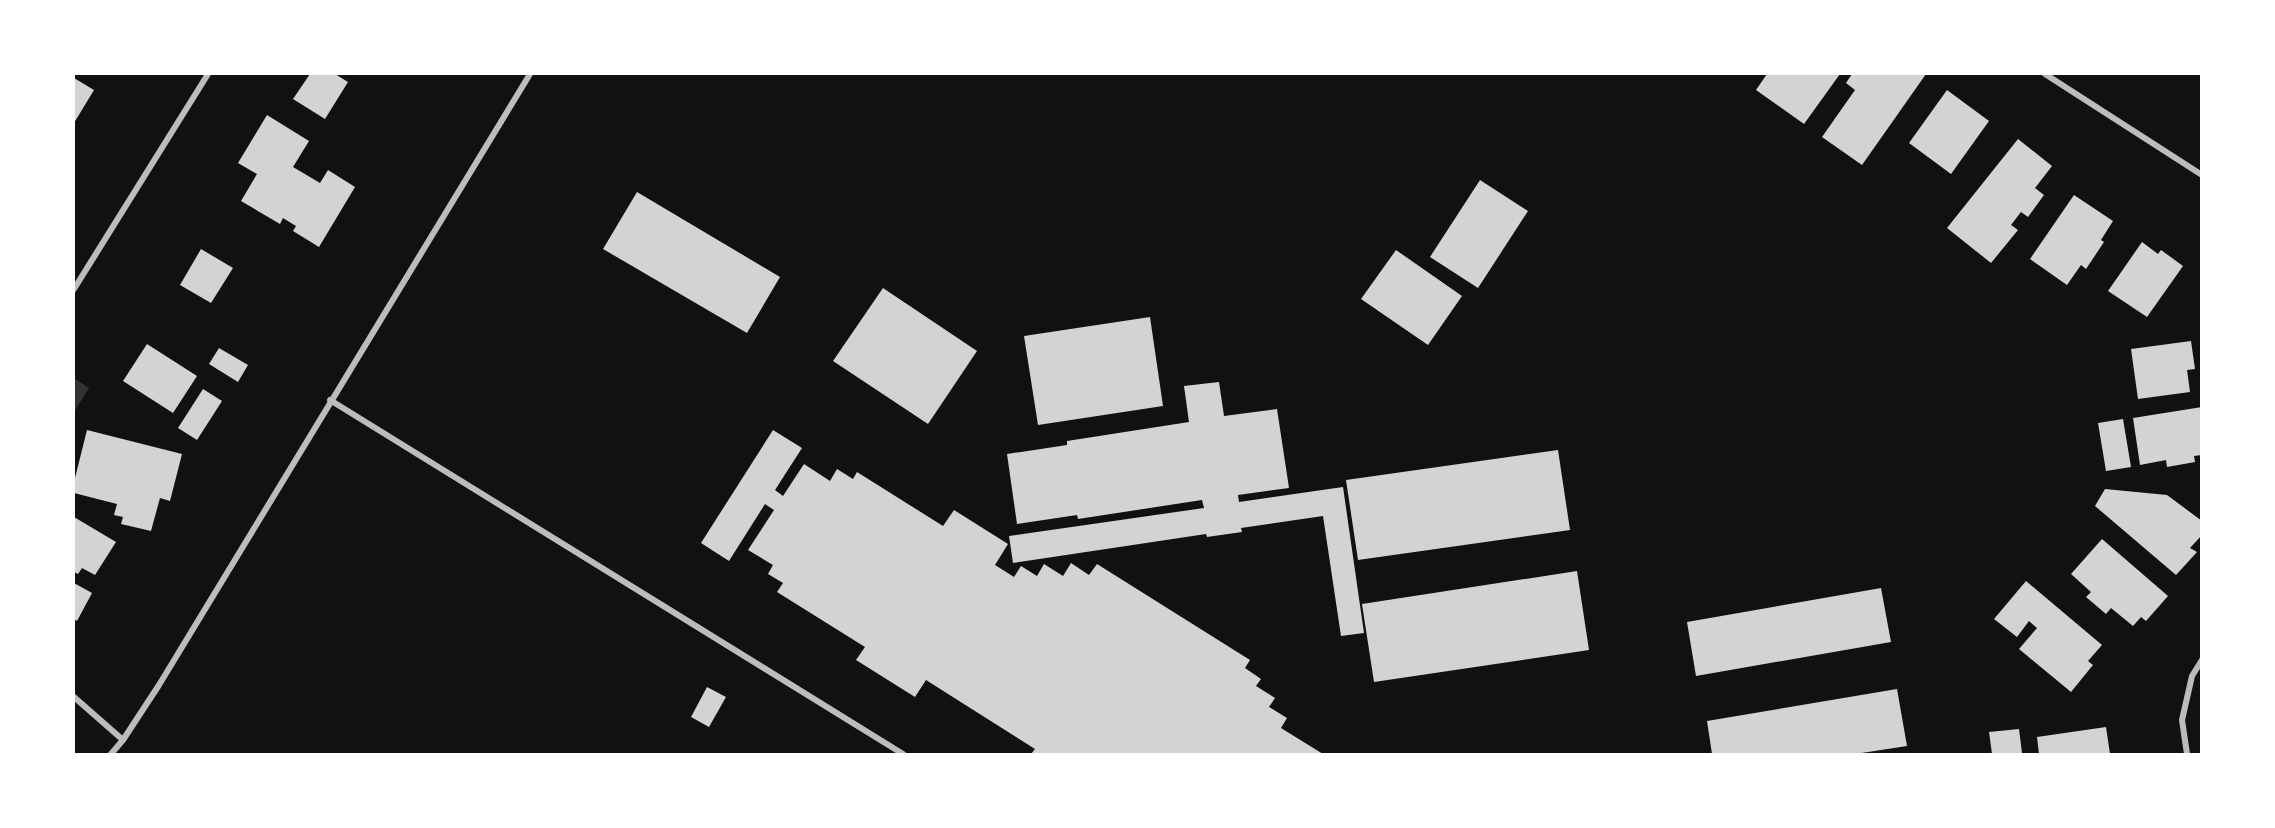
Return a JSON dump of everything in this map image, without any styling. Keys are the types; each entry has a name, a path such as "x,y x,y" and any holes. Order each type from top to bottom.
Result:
{"street":[{"path":"74,290 208,74"},
{"path":"111,754 123,740 159,685 530,74"},
{"path":"2045,74 2202,175"},
{"path":"330,400 903,754"},
{"path":"2187,754 2182,720 2192,676 2202,660"},
{"path":"74,697 123,740"}],"shaded area":[{"path":"74,378 89,388 74,412"}],"building":[{"path":"310,74 335,74 348,82 325,119 293,99"},
{"path":"1767,74 1840,74 1804,124 1756,90"},
{"path":"1852,74 1926,74 1862,165 1822,137 1855,90 1846,83"},
{"path":"74,78 94,90 74,123"},
{"path":"1947,90 1989,121 1951,174 1909,143"},
{"path":"267,115 309,141 293,167 320,183 328,170 355,187 319,247 293,231 296,226 283,218 280,224 241,201 257,174 238,163"},
{"path":"2018,139 2052,166 2035,188 2044,195 2028,217 2021,212 2011,225 2018,230 1991,263 1947,228"},
{"path":"1480,180 1528,211 1478,288 1430,257"},
{"path":"637,192 780,277 747,333 603,249"},
{"path":"2074,195 2113,221 2101,240 2104,242 2086,269 2081,265 2067,285 2030,259"},
{"path":"2142,242 2158,254 2161,250 2183,266 2147,317 2108,291"},
{"path":"201,249 233,268 211,303 180,285"},
{"path":"1396,250 1462,296 1428,345 1361,299"},
{"path":"883,288 977,351 928,424 833,361"},
{"path":"1150,317 1163,406 1038,425 1024,336"},
{"path":"2191,341 2195,369 2187,370 2190,392 2138,399 2131,349"},
{"path":"147,344 197,376 173,413 123,381"},
{"path":"219,348 248,365 238,382 209,364"},
{"path":"1219,382 1224,416 1277,409 1289,488 1238,495 1239,502 1343,487 1364,633 1341,636 1323,516 1241,528 1242,532 1207,537 1206,534 1013,563 1009,536 1204,508 1202,500 1078,519 1077,515 1017,524 1007,454 1067,445 1067,441 1189,422 1184,386"},
{"path":"203,389 222,401 197,440 178,428"},
{"path":"2202,407 2202,455 2194,456 2195,462 2167,467 2166,460 2140,465 2133,418"},
{"path":"2123,419 2131,467 2106,471 2098,423"},
{"path":"87,430 182,454 170,501 160,498 151,531 121,524 123,517 114,515 117,504 74,493 74,482"},
{"path":"773,430 802,448 775,490 783,496 804,464 830,481 837,469 853,479 857,472 943,526 954,510 1008,544 995,565 1014,577 1021,566 1037,576 1044,564 1063,576 1071,563 1089,575 1097,564 1250,660 1245,668 1261,679 1256,686 1275,698 1269,707 1287,718 1281,728 1323,754 1031,754 1035,749 926,680 915,697 856,660 865,647 777,592 783,583 768,574 773,565 748,550 774,510 765,504 729,561 701,543"},
{"path":"1558,450 1570,530 1358,560 1346,480"},
{"path":"2105,489 2167,495 2202,521 2202,535 2190,548 2197,552 2176,575 2095,506"},
{"path":"74,517 116,542 95,575 82,568 78,574 74,572"},
{"path":"2102,539 2168,596 2146,621 2141,617 2133,626 2111,608 2106,614 2086,597 2091,592 2071,574"},
{"path":"1577,571 1589,650 1374,682 1362,604"},
{"path":"2026,581 2102,645 2088,661 2093,665 2071,692 2019,649 2037,628 2029,621 2017,637 1994,619"},
{"path":"74,583 92,593 77,621 74,619"},
{"path":"1881,588 1891,642 1696,676 1687,622"},
{"path":"707,687 726,697 709,727 691,717"},
{"path":"1897,689 1907,746 1855,754 1712,754 1707,721"},
{"path":"2106,727 2110,754 2039,754 2037,737"},
{"path":"2019,729 2022,753 1992,754 1989,732"}]}
